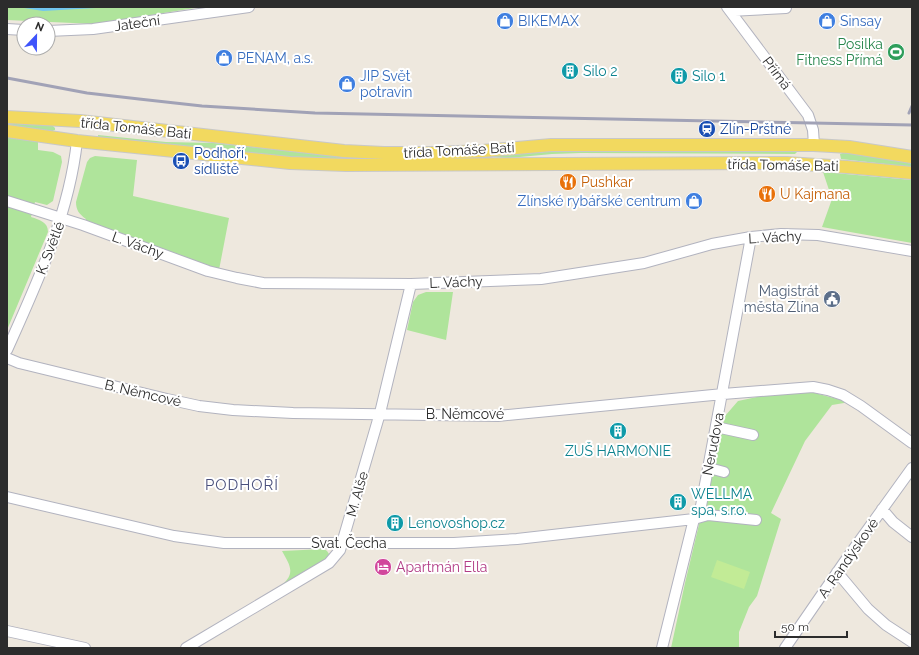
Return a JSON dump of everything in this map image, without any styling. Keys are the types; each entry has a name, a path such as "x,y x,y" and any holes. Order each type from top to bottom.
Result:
{"main road":[{"name":"třída Tomáše Bati","path":"7,117 80,121 344,151 384,153 482,151 551,145 814,145 849,147 912,157"},
{"path":"77,141 80,121"},
{"name":"třída Tomáše Bati","path":"7,131 77,141 290,163 814,164 912,173"},
{"path":"814,145 814,164"}],"street":[{"name":"Jateční","path":"56,31 94,29 249,7"},
{"path":"729,9 786,8"},
{"name":"Přímá","path":"729,9 808,115 813,130 814,145"},
{"name":"K. Světlé","path":"7,350 51,247 61,218 75,158 77,141"},
{"name":"L. Váchy","path":"7,201 61,218 208,271 263,283 411,284 541,280 644,263 712,244 751,237 781,234 818,235 912,250"},
{"name":"Nerudova","path":"662,648 694,519 701,506 751,237"},
{"name":"M. Alše","path":"186,648 328,563 338,554 343,544 380,413 411,284"},
{"name":"B. Němcové","path":"7,358 19,363 200,406 233,410 286,412 498,416 805,387 828,390 853,401 912,443"},
{"path":"716,427 753,435"},
{"path":"708,468 724,472"},
{"name":"A. Randýskové","path":"788,647 837,572 912,468"},
{"name":"Svat. Čecha","path":"7,497 198,540 224,543 454,543 517,539 694,519 708,515 756,520"},
{"path":"882,509 893,522 912,537"},
{"path":"837,572 868,608 886,625 912,642"},
{"path":"7,631 84,648"},
{"path":"205,648 204,641 207,635"}],"green space":[{"path":"7,7 201,7 95,24 56,22 56,16 16,16 16,20 7,20"},
{"path":"7,121 52,125 55,130 50,132 7,126"},
{"path":"98,135 166,142 214,143 362,159 291,157 98,137"},
{"path":"7,137 38,141 38,150 53,152 61,156 62,162 53,201 47,205 35,202 31,217 40,220 45,224 48,232 7,330"},
{"path":"795,150 797,152 795,154 581,153 509,158 491,157 558,151"},
{"path":"845,152 912,162 912,167 841,159 840,154"},
{"path":"95,156 137,160 133,196 229,218 219,270 85,222 86,219 78,212 76,202 87,162 90,158"},
{"path":"823,172 912,180 912,243 822,227 832,199"},
{"path":"426,292 453,292 446,340 407,330 413,302 418,295"},
{"path":"811,392 845,401 844,403 832,405 805,441 771,513 781,519 757,596 749,607 739,632 739,648 671,648 725,416 738,401 775,393"},
{"path":"324,549 329,554 325,561 285,585 283,584 289,576 290,568 282,551"},
{"path":"717,560 750,572 744,589 711,577"}],"water":[{"path":"18,7 113,7 43,11"}],"railway":[{"path":"7,78 87,93 139,99 202,106 315,113 912,125"},
{"path":"909,113 912,106"}],"place":[{"name":"BIKEMAX","path":"505,21"},
{"name":"Sinsay","path":"827,21"},
{"name":"Posilka Fitness Přímá","path":"896,52"},
{"name":"PENAM, a.s.","path":"224,58"},
{"name":"Silo 2","path":"570,71"},
{"name":"Silo 1","path":"679,76"},
{"name":"JIP Svět potravin","path":"347,84"},
{"name":"Zlín-Prštné","path":"707,129"},
{"name":"Podhoří, sídliště","path":"181,161"},
{"name":"Pushkar","path":"568,182"},
{"name":"U Kajmana","path":"767,194"},
{"name":"Zlínské rybářské centrum","path":"694,201"},
{"name":"Magistrát města Zlína","path":"832,299"},
{"name":"ZUŠ HARMONIE","path":"618,431"},
{"name":"WELLMA spa, s.r.o.","path":"678,502"},
{"name":"Lenovoshop.cz","path":"395,523"},
{"name":"Apartmán Ella","path":"383,567"}],"district":[{"name":"PODHOŘÍ","path":"242,485"}]}
